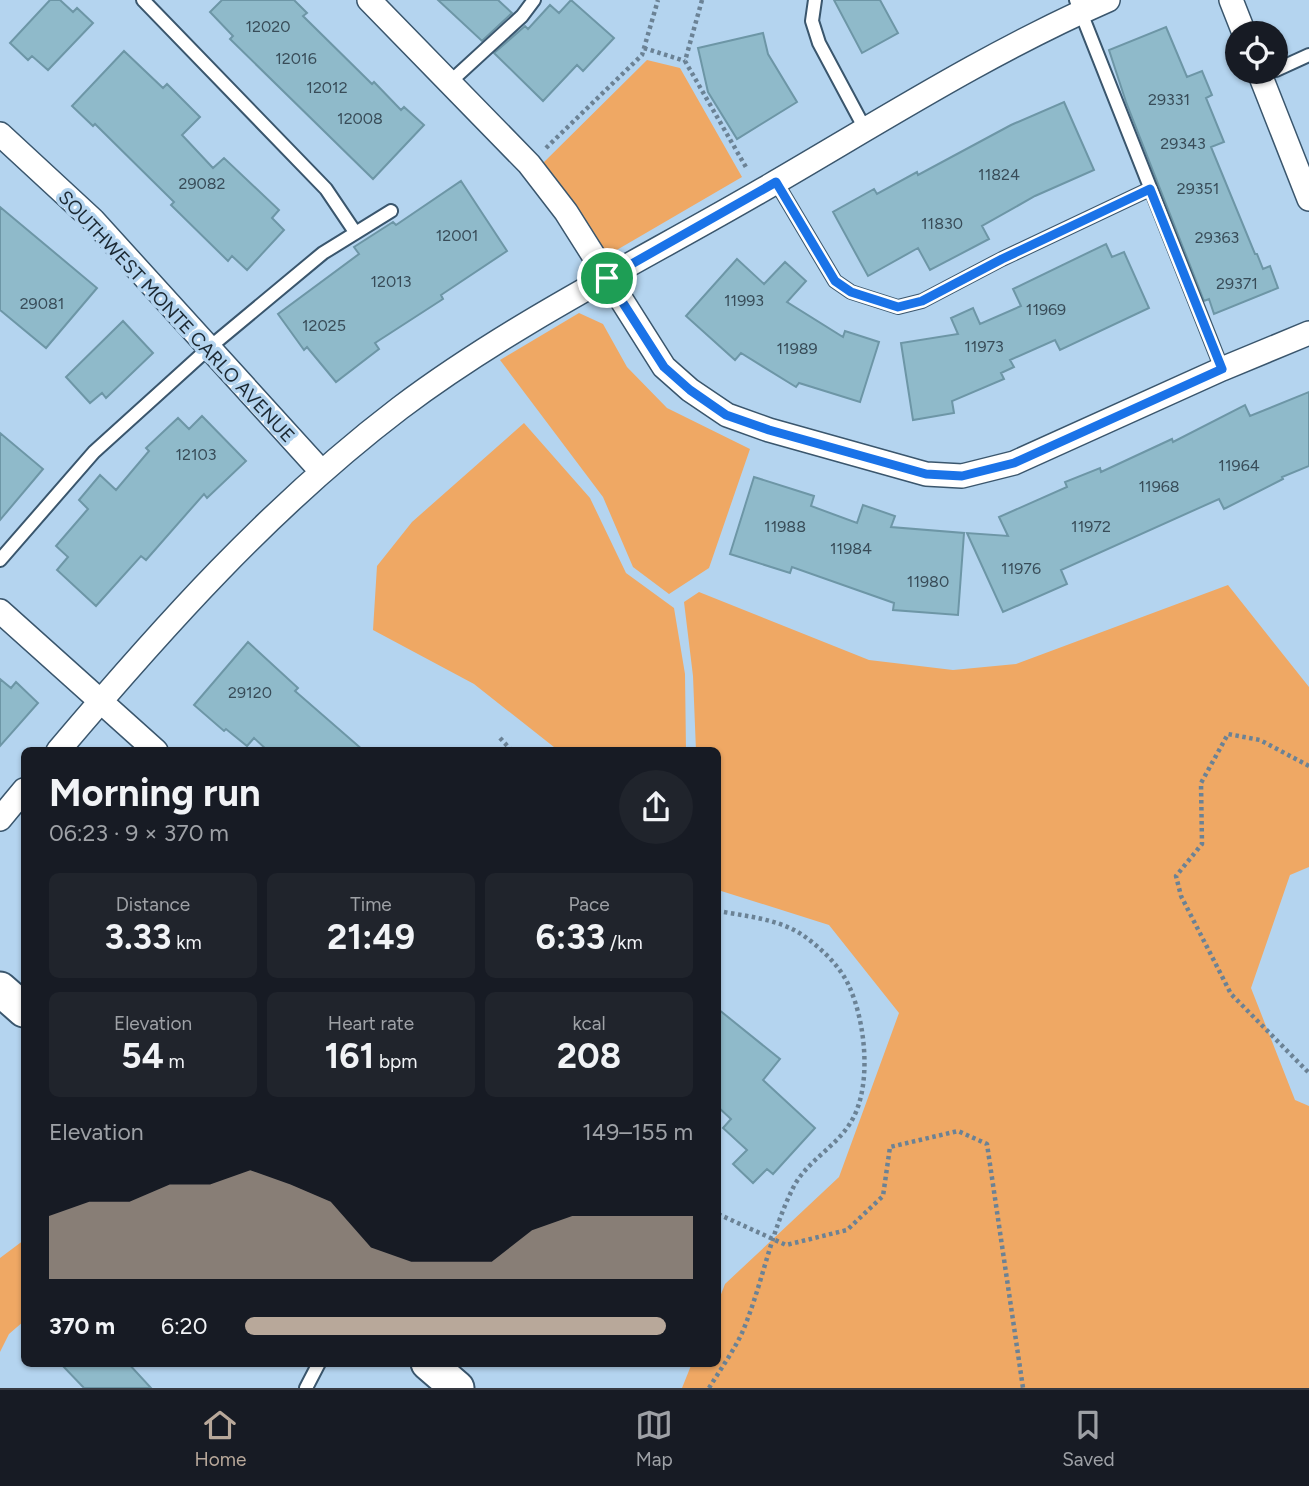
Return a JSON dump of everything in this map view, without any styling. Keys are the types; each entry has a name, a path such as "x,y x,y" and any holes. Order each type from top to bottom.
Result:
{"main road":[{"path":"0,989 21,1007"},
{"path":"433,1367 457,1388"}],"street":[{"path":"369,0 530,164 566,212 664,367 690,390 726,415 769,430 926,474 962,476 1014,463 1222,369 1309,333"},
{"path":"61,747 217,571 321,471 401,407 520,327 768,187 1078,6 1108,0"},
{"path":"1231,0 1239,21"},
{"path":"1271,84 1309,199"},
{"name":"SOUTHWEST MONTE CARLO AVENUE","path":"0,134 93,220 321,471"},
{"path":"0,611 151,747"},
{"path":"0,819 21,794"}],"lane":[{"path":"143,0 326,189 355,232"},
{"path":"450,82 522,16 534,0"},
{"path":"815,0 812,22 819,43 865,129"},
{"path":"1078,6 1222,369"},
{"path":"1288,64 1309,55"},
{"path":"768,187 835,281 851,292 898,307 922,301 1002,259 1150,189"},
{"path":"0,560 94,452 210,347 313,261 391,211"},
{"path":"306,1388 317,1367"}],"path":[{"path":"530,164 642,55 658,0"},
{"path":"685,61 702,0"},
{"path":"644,48 685,61 768,187"},
{"path":"1309,766 1260,740 1228,734 1201,783 1202,844 1176,876 1181,896 1231,994 1309,1073"},
{"path":"500,737 509,747"},
{"path":"709,1388 741,1334 772,1240 793,1188 805,1170 849,1125 862,1094 864,1038 849,986 833,960 802,934 770,921 721,912"},
{"path":"721,1215 786,1245 847,1230 883,1196 890,1147 958,1131 988,1144 1023,1388"}],"shaded area":[{"path":"647,60 680,68 742,177 603,258 540,166"},
{"path":"579,313 603,324 627,367 667,408 750,449 709,568 669,594 633,567 603,497 500,360"},
{"path":"524,423 590,498 626,573 674,608 685,674 686,747 554,747 474,684 373,630 377,566 412,522"},
{"path":"1228,585 1309,687 1309,867 1290,875 1251,988 1295,1100 1309,1106 1309,1388 682,1388 690,1367 721,1367 721,1294 725,1284 839,1177 899,1013 829,925 721,891 721,747 696,747 693,676 684,602 699,592 869,660 953,670 1016,664"},
{"path":"21,1242 21,1324 9,1334 0,1352 0,1258"}],"building":[{"path":"50,0 60,0 73,12 77,8 93,23 48,70 32,56 28,60 10,43"},
{"path":"222,0 294,0 307,13 303,16 372,84 374,82 401,110 404,107 424,125 373,179 230,39 233,36 210,12"},
{"path":"438,0 498,0 512,13 482,41"},
{"path":"571,0 614,38 583,71 577,65 543,101 494,53 525,26 528,29 550,5 559,13"},
{"path":"834,0 880,0 898,33 862,53"},
{"path":"1166,27 1187,77 1202,71 1212,95 1206,98 1224,142 1211,147 1255,254 1263,269 1270,266 1278,288 1214,314 1209,299 1204,301 1126,102 1109,50"},
{"path":"763,33 768,54 797,102 737,139 708,92 698,48"},
{"path":"124,51 163,88 167,84 200,117 182,135 213,168 224,158 279,210 272,218 284,230 247,270 232,256 228,261 171,205 174,202 95,124 93,126 72,106"},
{"path":"1064,102 1094,170 1035,196 982,226 989,239 930,270 918,248 868,276 833,212 874,189 877,194 917,172 918,175 1011,125"},
{"path":"461,181 507,251 441,295 443,299 375,343 379,349 336,382 307,347 304,350 278,314 359,254 354,247 393,222 396,225"},
{"path":"0,207 97,288 46,348 0,310"},
{"path":"1106,244 1112,257 1124,252 1149,308 1060,350 1055,340 1010,360 1014,367 1001,373 1004,379 952,401 954,413 913,420 901,343 958,334 951,318 973,308 980,324 1021,306 1013,289"},
{"path":"737,259 764,284 785,262 806,281 787,302 843,337 845,331 879,342 860,402 799,383 796,387 741,353 735,360 686,316"},
{"path":"123,321 153,353 106,398 102,393 90,403 66,377"},
{"path":"1309,392 1309,466 1282,477 1283,479 1224,509 1219,499 1061,570 1067,584 1003,612 967,533 1008,536 999,517 1067,487 1065,482 1100,468 1101,472 1172,439 1173,442 1245,405 1250,416"},
{"path":"202,416 246,461 207,498 204,494 146,560 141,556 96,606 57,570 68,557 56,546 88,509 79,500 100,475 116,490 149,451 146,448 178,418 189,429"},
{"path":"0,433 43,469 0,520"},
{"path":"754,477 814,496 811,506 857,523 863,505 895,516 891,527 964,533 958,615 893,610 894,603 792,567 790,573 730,554"},
{"path":"248,642 298,688 295,691 359,747 264,747 254,738 247,746 226,729 224,731 194,705"},
{"path":"0,679 11,688 16,682 38,703 0,746"},
{"path":"721,1011 780,1059 763,1080 815,1128 773,1174 767,1169 753,1183 733,1164 747,1150 723,1128 731,1119 721,1110"},
{"path":"64,1367 132,1367 151,1388 84,1388"}],"route":[{"path":"776,182 835,281 851,292 898,307 922,301 1002,259 1150,189 1222,369 1014,463 962,476 926,474 769,430 726,415 690,390 664,367 607,278 776,182"}]}
